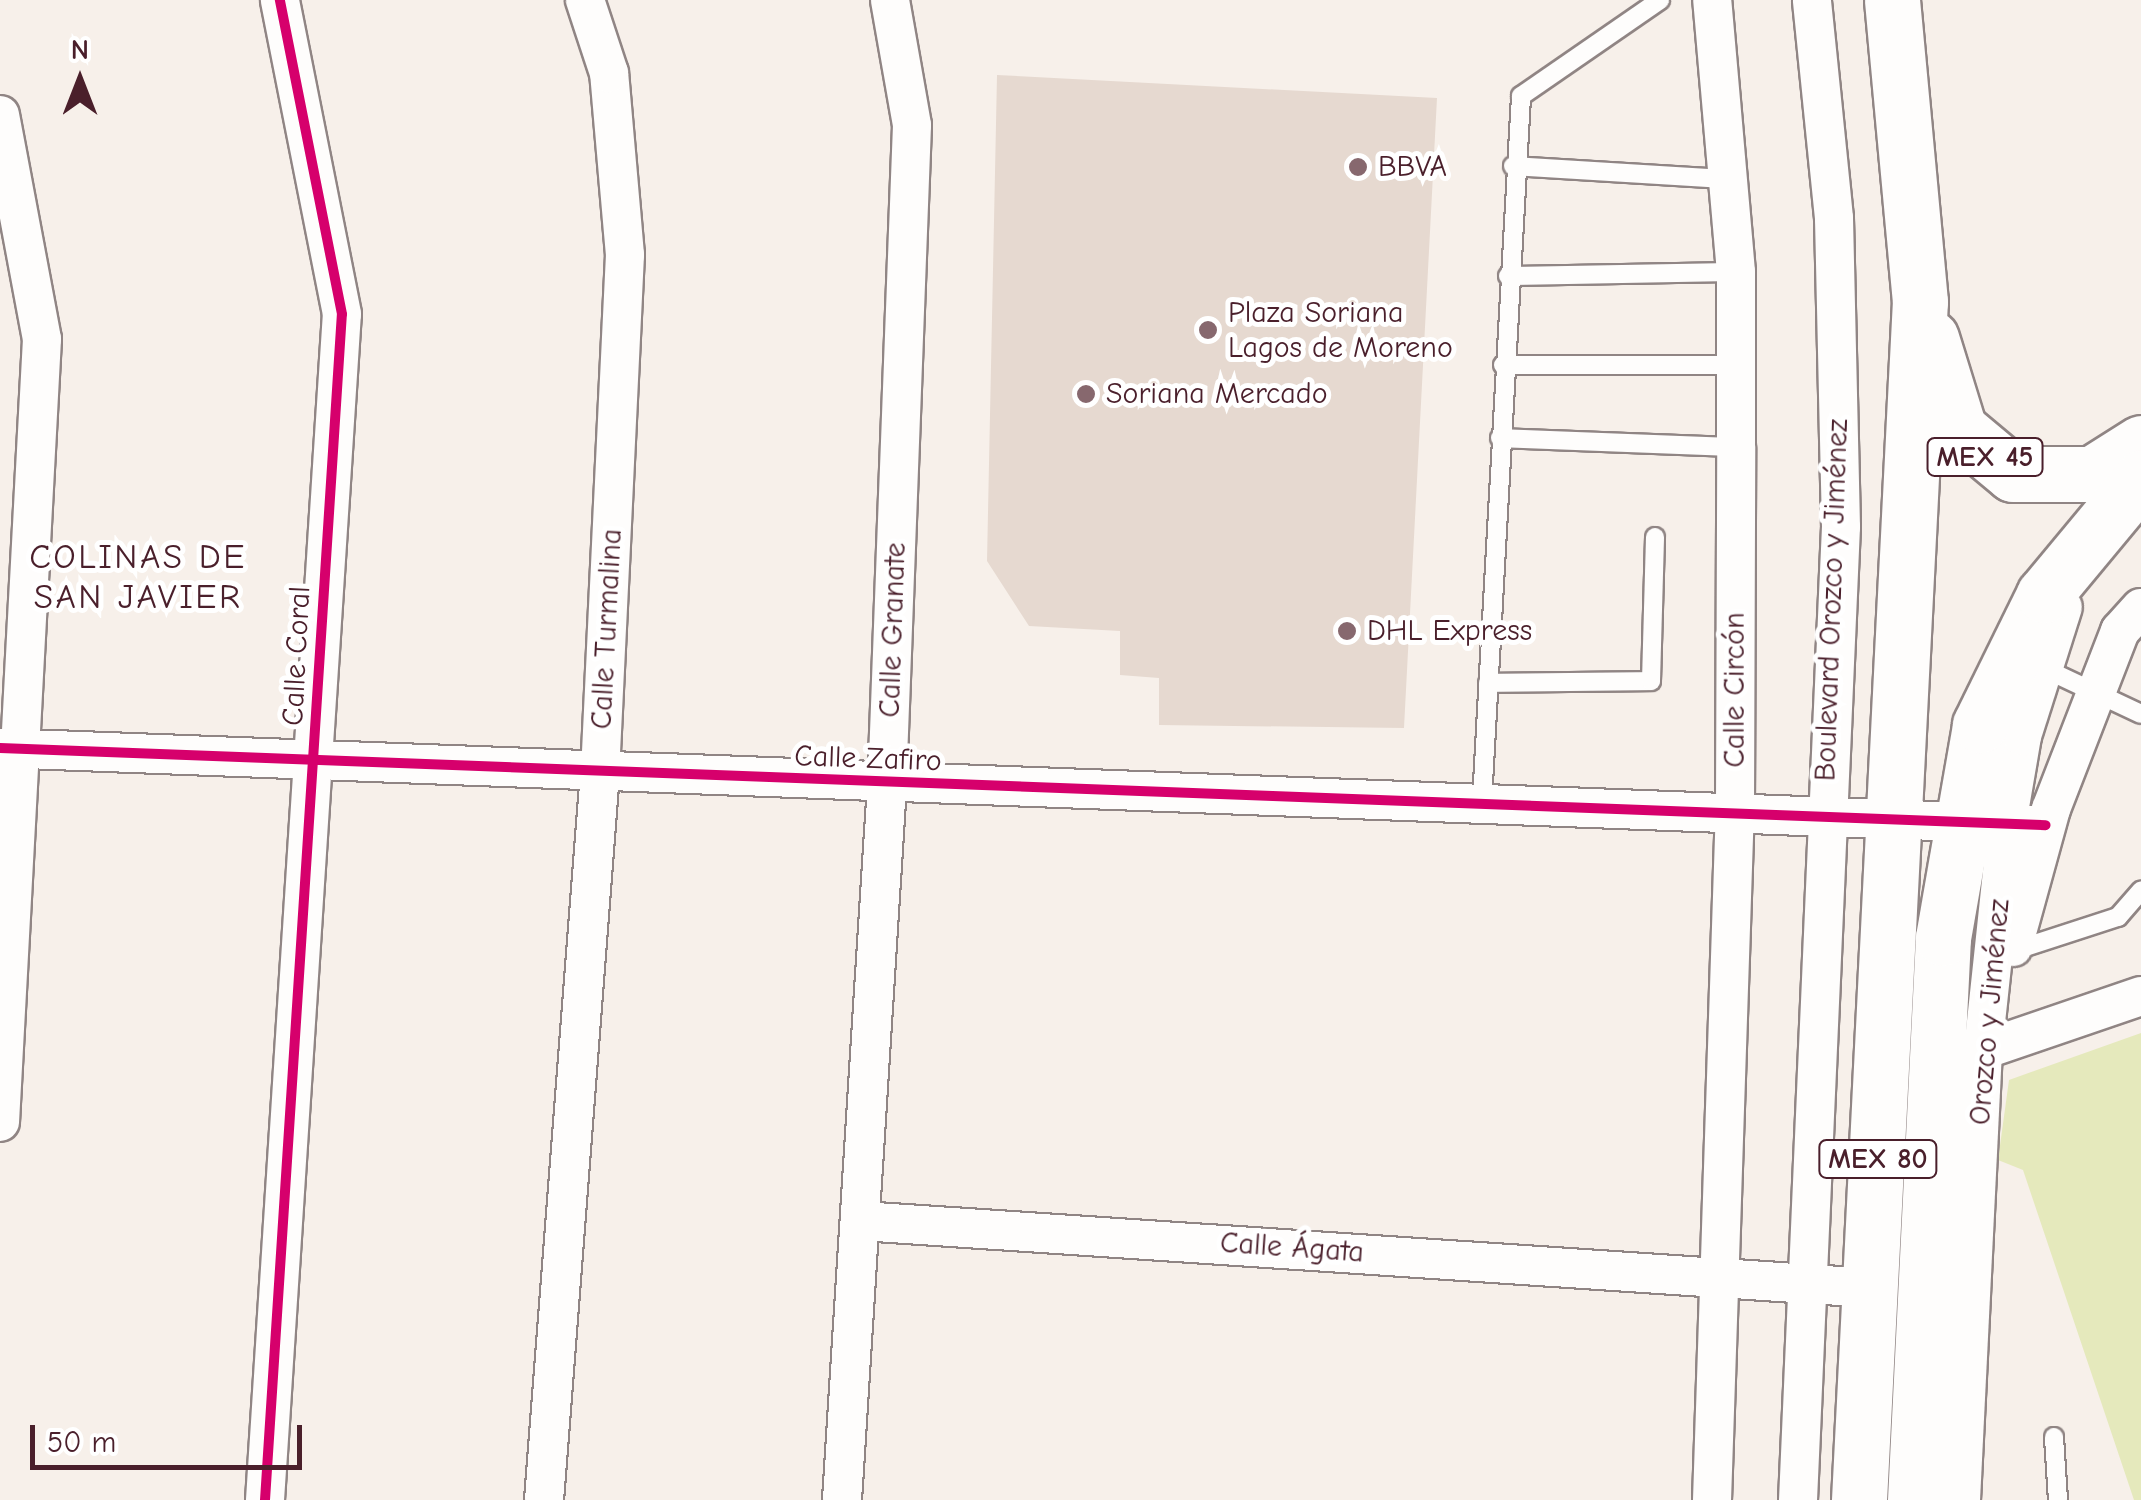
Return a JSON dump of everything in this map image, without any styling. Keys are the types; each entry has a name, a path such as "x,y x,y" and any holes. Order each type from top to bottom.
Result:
{"highway":[{"name":"MEX 45","path":"1892,0 1920,302 1959,429 1983,456 2050,480 2092,474 2141,443"},
{"name":"MEX 80","path":"1859,1500 1920,302"},
{"name":"MEX 80","path":"1985,822 1980,725 2044,595 2141,478"},
{"name":"Orozco y Jiménez","path":"1915,1500 1944,938 1985,822"}],"street":[{"name":"Calle Coral","path":"265,1500 316,761 342,314 280,0"},
{"name":"Calle Turmalina","path":"544,1500 600,773 625,256 609,73 585,0"},
{"name":"Calle Granate","path":"842,1500 887,785 912,125 890,0"},
{"name":"Calle Circón","path":"1712,0 1736,272 1735,808 1712,1500"},
{"name":"Boulevard Orozco y Jiménez","path":"1798,1500 1841,527 1834,218 1812,0"},
{"path":"0,114 42,339 10,748 0,1122"},
{"name":"Orozco y Jiménez","path":"1961,1500 1983,1050 2002,953 1985,822 2090,537"},
{"path":"2002,953 2120,631 2141,608"},
{"name":"Calle Zafiro","path":"10,748 887,785 1735,808 1826,818 2046,825"},
{"path":"1983,1050 2141,996"},
{"name":"Calle Ágata","path":"861,1221 1870,1288"}],"lane":[{"path":"1482,802 1513,166 1521,96 1660,0"},
{"path":"1513,166 1728,179"},
{"path":"1508,276 1736,272"},
{"path":"1503,365 1736,365"},
{"path":"1500,438 1736,447"},
{"path":"1488,682 1651,681 1655,536"},
{"path":"2041,667 2141,714"},
{"path":"2002,953 2118,917 2141,891"},
{"path":"2054,1437 2058,1500"}],"green space":[{"path":"2141,1033 2141,1500 2134,1500 2023,1170 1998,1160 2009,1080"}],"building":[{"name":"Plaza Soriana Lagos de Moreno","path":"997,75 1437,98 1404,728 1159,725 1159,678 1120,675 1120,631 1029,626 987,561"}],"cycle path":[{"path":"265,1500 342,314 280,0"},
{"path":"0,748 2046,825"}],"place":[{"name":"BBVA","path":"1358,167"},
{"name":"Plaza Soriana Lagos de Moreno","path":"1208,330"},
{"name":"Soriana Mercado","path":"1086,394"},
{"name":"DHL Express","path":"1347,631"}],"district":[{"name":"COLINAS DE SAN JAVIER","path":"138,577"}]}
